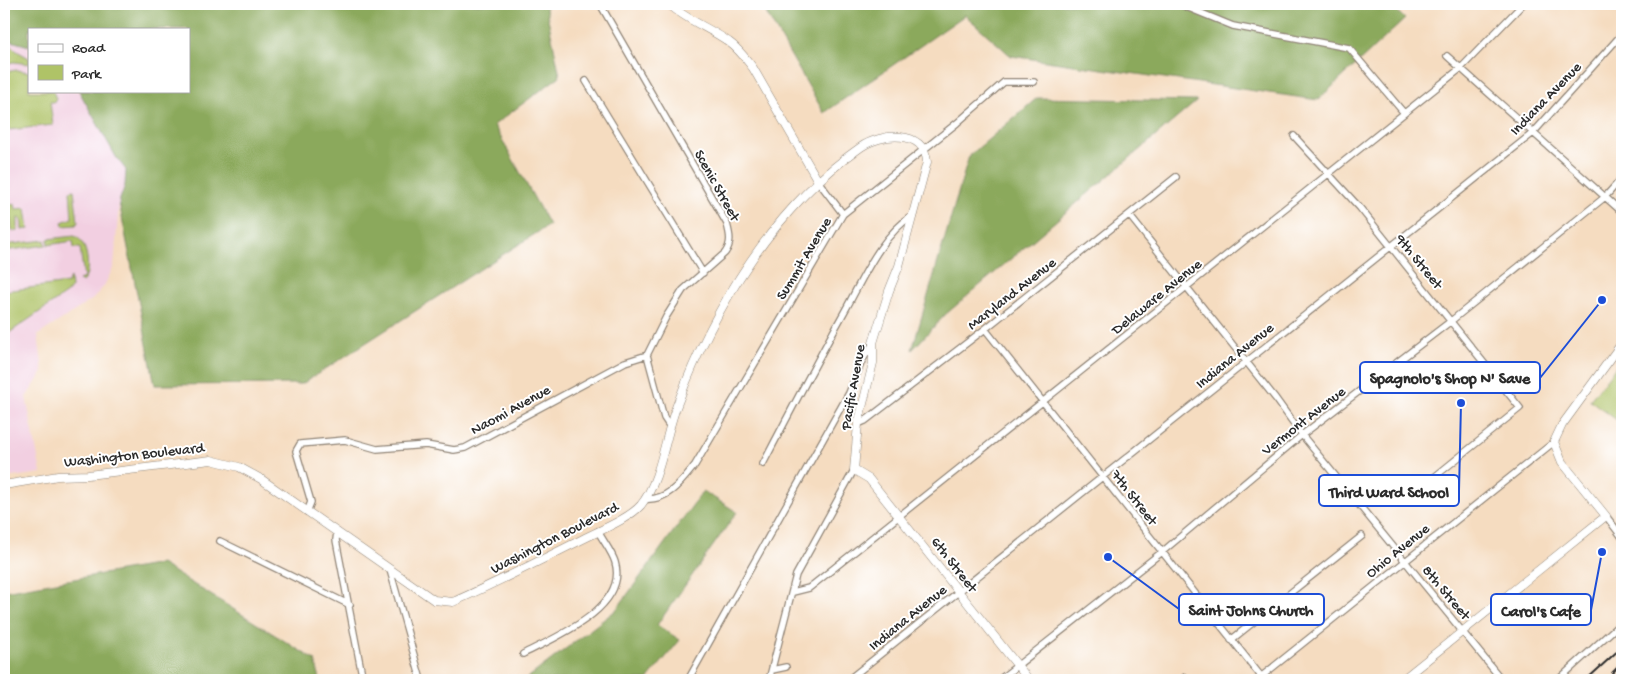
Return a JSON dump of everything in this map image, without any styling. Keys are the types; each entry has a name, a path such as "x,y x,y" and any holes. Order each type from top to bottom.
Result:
{"street":[{"name":"Scenic Street","path":"600,4 727,224 731,238 730,247 684,290 671,309 647,355"},
{"path":"669,4 678,12 730,42 740,52 753,68 818,181 843,214"},
{"path":"1179,4 1233,26 1349,48 1404,114"},
{"name":"Delaware Avenue","path":"793,592 809,588 1404,114 1461,68 1523,4"},
{"name":"Indiana Avenue","path":"848,680 1533,133 1622,34"},
{"path":"1447,56 1622,212"},
{"path":"586,81 703,273"},
{"name":"Summit Avenue","path":"645,499 653,500 664,496 680,484 694,465 843,214 957,123 1004,82 1034,82"},
{"name":"9th Street","path":"1294,136 1330,173 1520,408 1412,495"},
{"path":"818,181 872,141 903,137 916,140 924,148"},
{"name":"Pacific Avenue","path":"769,680 796,575 854,470 858,424 873,363 874,343 914,215 928,162 924,148"},
{"name":"Maryland Avenue","path":"858,424 872,416 985,329 1176,177"},
{"name":"Vermont Avenue","path":"999,680 1162,552 1302,435 1451,321 1605,197 1622,178"},
{"name":"Washington Boulevard","path":"4,485 58,476 88,475 210,460 247,471 434,600 453,602 598,531 632,512 645,499 698,355 744,273 768,236 818,181"},
{"path":"763,464 867,270 889,237 903,222 914,215"},
{"name":"8th Street","path":"1130,215 1302,435 1502,680"},
{"name":"7th Street","path":"985,329 1261,679"},
{"path":"688,680 849,393 862,360 874,343"},
{"name":"Ohio Avenue","path":"1261,679 1554,442 1562,425 1622,343"},
{"path":"647,355 664,418 670,427"},
{"name":"Naomi Avenue","path":"307,512 311,502 296,451 300,444 345,440 377,449 426,445 454,450 465,448 625,362 647,355"},
{"path":"1554,442 1562,462 1622,537"},
{"name":"6th Street","path":"854,470 869,479 1029,680"},
{"path":"1402,680 1606,516"},
{"path":"523,654 581,625 606,602 615,580 615,563 598,531"},
{"path":"338,532 336,540 363,680"},
{"path":"1231,640 1362,536"},
{"path":"220,541 350,605"},
{"path":"390,570 421,680"},
{"path":"1558,680 1622,622"},
{"path":"772,670 786,667"}],"shaded area":[{"path":"4,39 28,46 28,92 80,92 116,157 126,170 125,185 119,202 114,266 104,286 93,299 38,335 43,372 26,397 41,473 4,478"}],"green space":[{"path":"4,4 545,4 560,76 494,125 549,225 302,384 155,385 119,202 125,185 126,170 116,157 80,92 190,92 190,28 28,28 28,46 4,39"},
{"path":"761,4 1390,4 1405,19 1318,100 1011,56 965,15 824,113"},
{"path":"4,39 17,51 28,57 28,64 14,62 4,64"},
{"path":"17,70 28,72 28,92 53,92 56,99 54,102 50,102 53,125 9,130 4,95 4,72"},
{"path":"1037,98 1197,101 946,314 912,350 969,156"},
{"path":"74,190 78,222 76,225 63,226 62,222 72,218 70,191"},
{"path":"15,204 16,209 26,208 29,229 22,230 21,219 18,218 18,230 12,231 9,205"},
{"path":"74,236 83,243 87,257 87,272 85,278 82,282 79,280 84,278 80,248 74,248 73,241 48,245 48,239"},
{"path":"45,240 46,245 4,251 4,245"},
{"path":"70,277 71,288 67,293 9,333 4,333 4,291 68,283"},
{"path":"1622,359 1622,424 1590,400"},
{"path":"703,491 737,512 657,625 680,640 647,680 525,680 616,610"},
{"path":"161,564 315,660 320,680 4,680 4,591"}],"railway":[{"path":"1586,680 1622,647"},
{"path":"1612,673 1622,663"}],"place":[{"name":"Spagnolo's Shop N' Save","path":"1602,300"},
{"name":"Third Ward School","path":"1461,403"},
{"name":"Carol's Cafe","path":"1602,552"},
{"name":"Saint Johns Church","path":"1108,557"}]}
